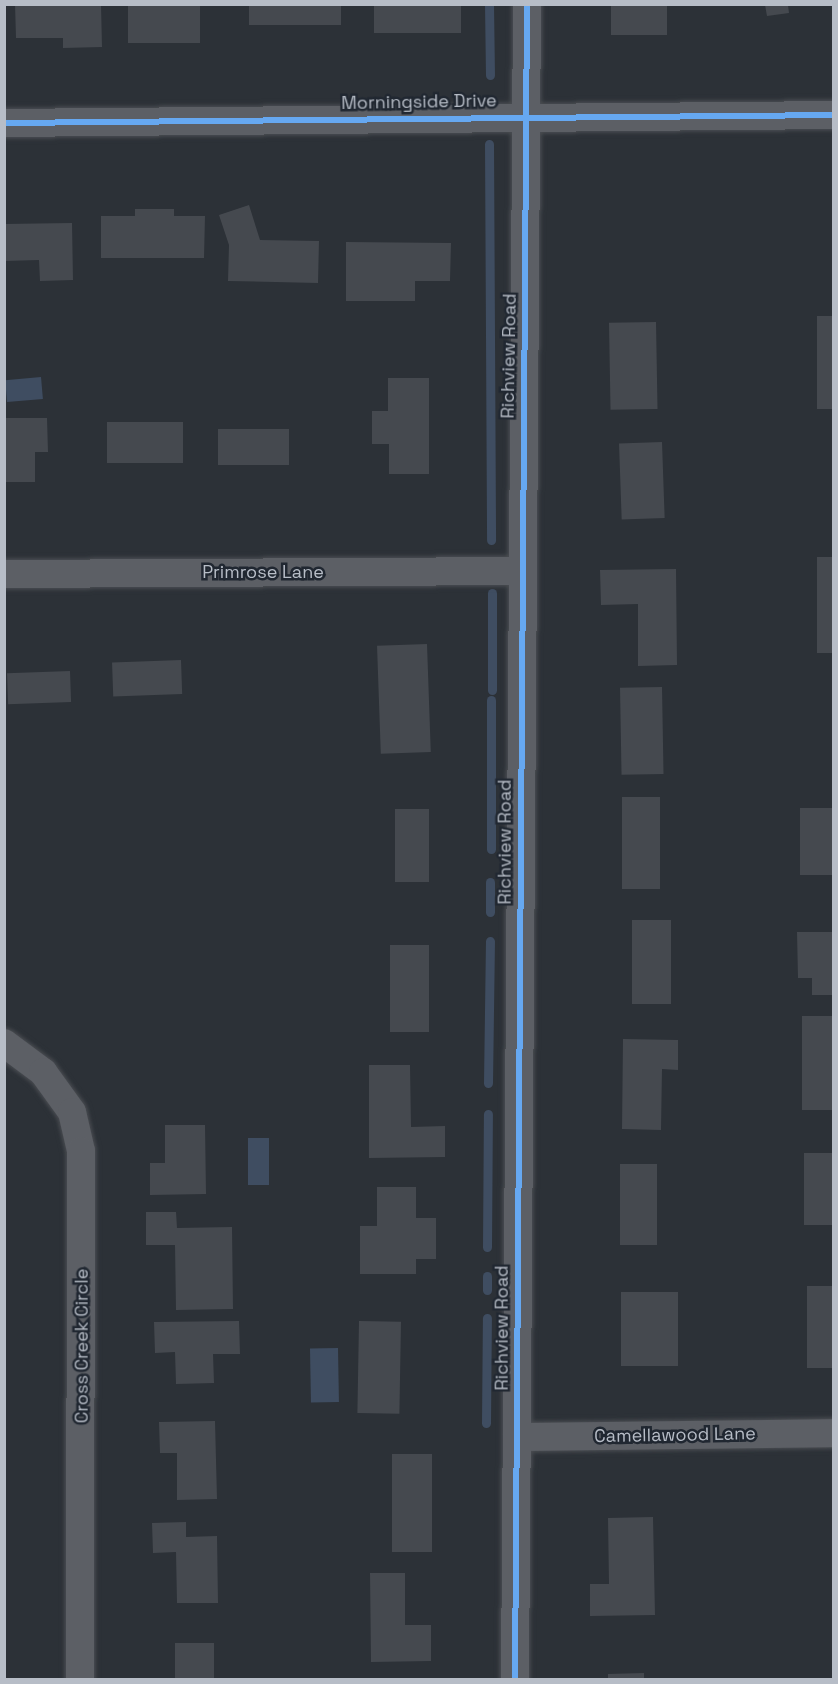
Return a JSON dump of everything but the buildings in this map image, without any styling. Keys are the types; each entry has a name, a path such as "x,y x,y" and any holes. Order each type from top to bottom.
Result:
{"street":[{"name":"Richview Road","path":"515,1680 527,4"},
{"name":"Morningside Drive","path":"4,123 526,116 834,115"},
{"name":"Primrose Lane","path":"4,574 522,571"},
{"name":"Cross Creek Circle","path":"4,1043 43,1072 72,1112 81,1151 80,1680"},
{"name":"Camellawood Lane","path":"517,1437 834,1433"}],"water":[{"path":"41,377 43,399 7,402 5,380"},
{"path":"248,1138 269,1138 269,1185 248,1185"},
{"path":"310,1348 338,1348 339,1402 311,1402"}],"waterway":[{"path":"489,4 490,75"},
{"path":"489,144 491,540"},
{"path":"492,593 492,690"},
{"path":"491,700 491,849"},
{"path":"490,882 490,912"},
{"path":"488,1083 490,941"},
{"path":"487,1247 488,1114"},
{"path":"487,1276 487,1290"},
{"path":"486,1423 487,1318"}],"cycle path":[{"path":"515,1680 527,4"},
{"path":"4,123 834,115"}]}
